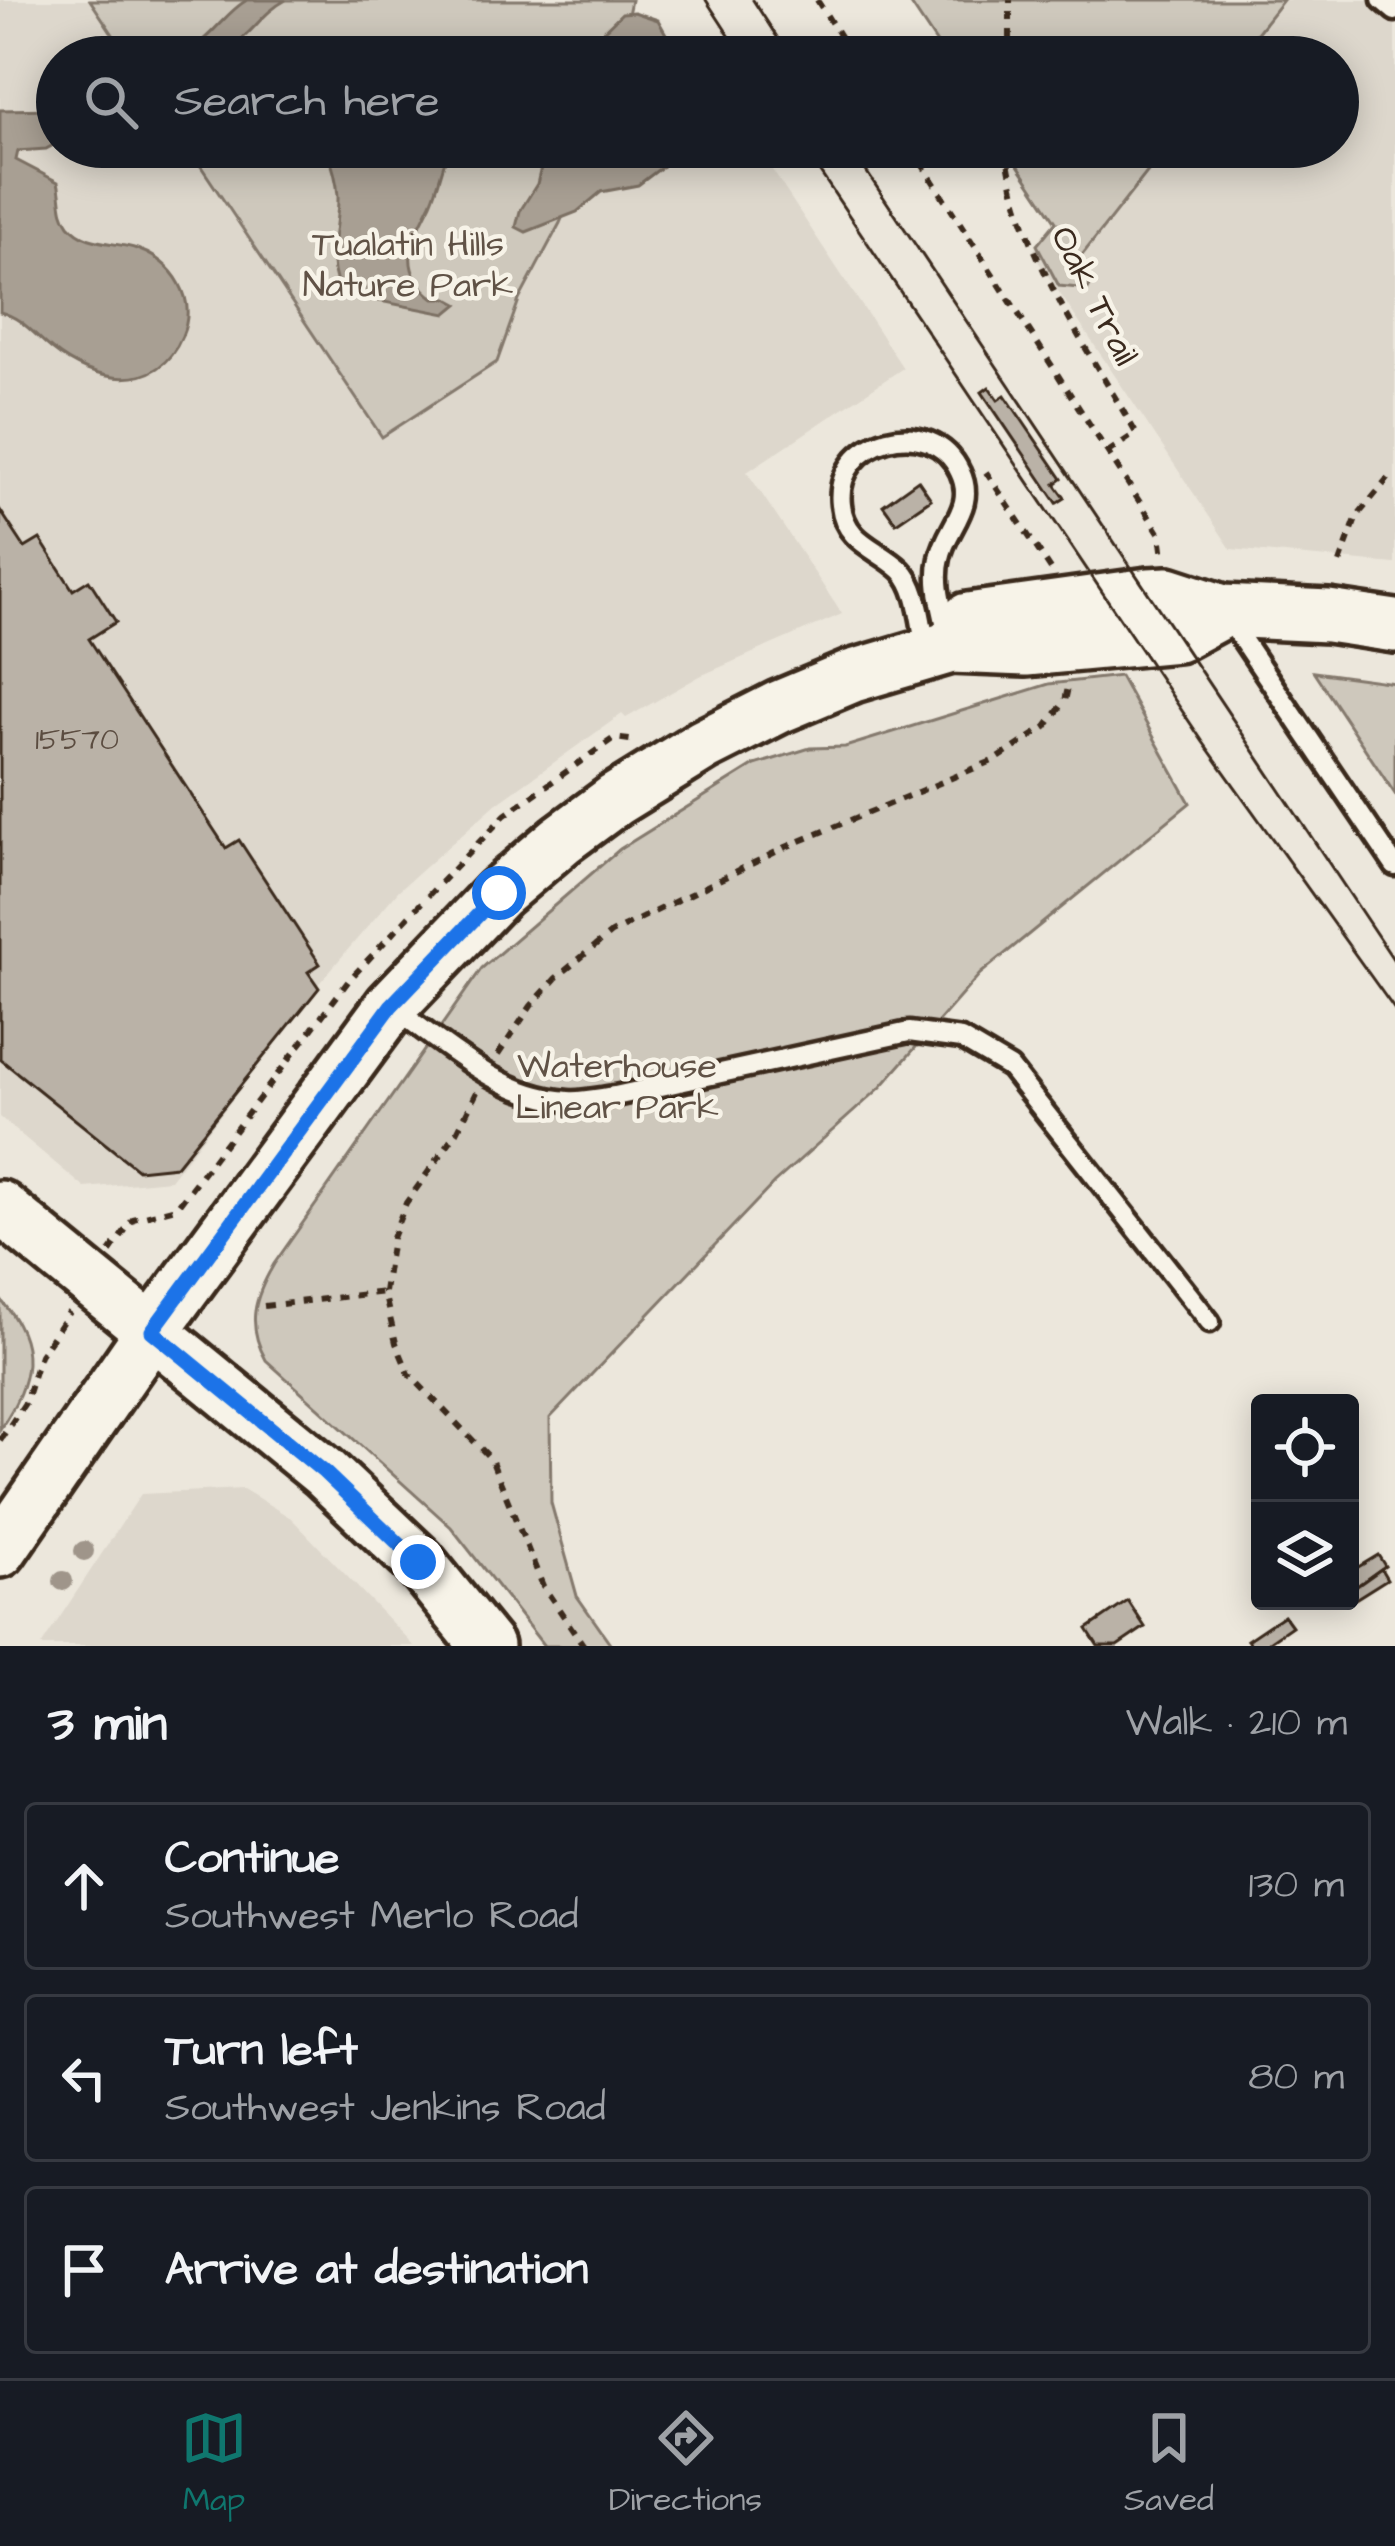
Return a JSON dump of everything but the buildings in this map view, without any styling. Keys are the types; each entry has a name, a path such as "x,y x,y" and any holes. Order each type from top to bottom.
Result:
{"street":[{"path":"0,1551 152,1331 391,1006 499,893 615,800 779,706 939,650 968,619 1168,593 1223,611 1328,616 1395,626"},
{"path":"0,1207 324,1472 418,1562 487,1646"}],"lane":[{"path":"1382,0 1395,11"},
{"path":"893,437 933,444 962,474 966,496 962,513 940,554 939,650 904,572 866,548 849,530 841,511 845,471 857,455 893,437"},
{"path":"1223,611 1395,866"},
{"path":"391,1006 486,1075 524,1092 568,1101 615,1096 909,1031 961,1039 1010,1068 1210,1322"}],"path":[{"path":"817,0 840,36"},
{"path":"1010,0 1010,36"},
{"path":"925,168 1160,535 1163,561"},
{"name":"Oak Trail","path":"1011,168 1020,206 1052,288 1136,433 1108,452"},
{"path":"962,474 982,468 1061,584"},
{"path":"1340,563 1357,516 1392,474"},
{"path":"264,1306 384,1292"},
{"path":"0,1440 25,1403 40,1355"}],"shaded area":[{"path":"0,0 90,0 114,36 36,36 36,168 202,168 382,436 497,362 519,300 561,223 583,168 771,168 903,368 747,472 842,614 700,676 626,718 622,714 497,803 399,890 303,1002 288,1011 296,1017 170,1180 85,1188 0,1117"},
{"path":"247,0 286,0 244,36 206,36"},
{"path":"1240,0 1395,0 1395,564 1231,549 1032,252 1101,168 1359,168 1359,36 1210,36"},
{"path":"622,13 658,20 667,36 598,36"},
{"path":"36,109 36,150 18,151 16,160 58,182 64,215 76,232 150,255 172,272 185,296 186,322 171,355 157,368 123,378 87,370 0,312 0,110"},
{"path":"443,168 419,228 411,264 422,287 434,298 458,304 446,314 343,294 333,259 338,208 334,171"},
{"path":"541,168 661,168 638,185 601,192 577,212 526,232 516,227"},
{"path":"243,1489 291,1518 414,1646 41,1646 141,1494"}],"green space":[{"path":"90,0 631,0 623,36 114,36"},
{"path":"908,0 1283,0 1255,36 932,36"},
{"name":"Tualatin Hills Nature Park","path":"202,168 583,168 519,300 497,362 382,437"},
{"path":"1020,168 1150,168 1075,264 1093,280 1088,289 1059,286 1037,245 1056,222"},
{"path":"1314,672 1395,683 1395,794"},
{"name":"Waterhouse Linear Park","path":"1120,676 1190,803 980,974 881,1087 774,1183 550,1418 551,1503 577,1596 612,1646 544,1646 451,1527 266,1360 256,1335 255,1311 274,1264 482,968 620,849 755,765 810,748 845,747 1049,684"},
{"path":"0,1299 21,1332 27,1363 19,1395 0,1429"}],"tram line":[{"path":"706,0 729,36"},
{"path":"753,0 776,36"},
{"path":"817,168 1203,742 1395,1010"},
{"path":"864,168 1395,962"}],"route":[{"path":"418,1562 324,1472 152,1331 391,1006 499,893"}]}
